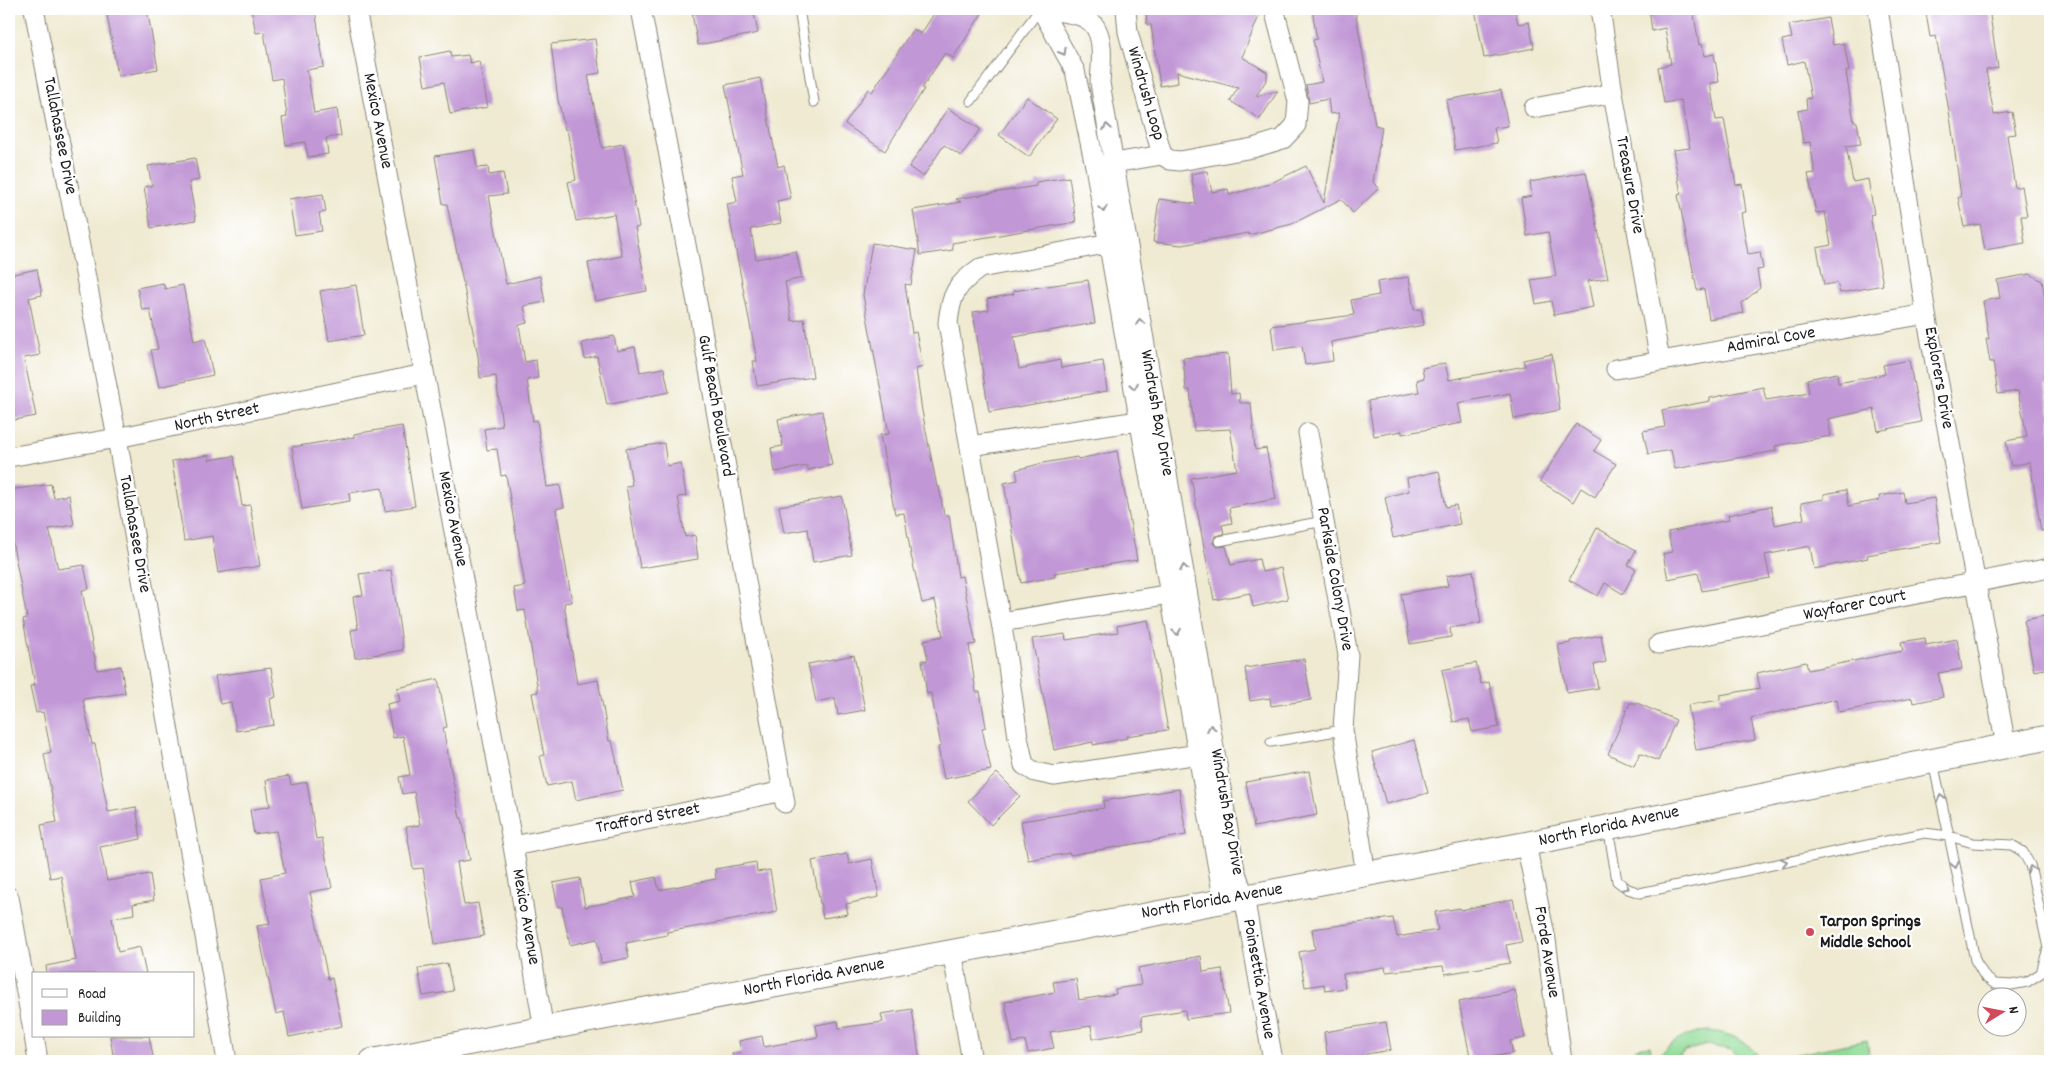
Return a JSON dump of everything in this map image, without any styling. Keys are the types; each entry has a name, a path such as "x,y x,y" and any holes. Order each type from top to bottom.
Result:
{"street":[{"name":"Tallahassee Drive","path":"34,9 117,438 227,1061"},
{"name":"Mexico Avenue","path":"356,9 513,846 544,1030"},
{"name":"Gulf Beach Boulevard","path":"641,9 699,313 784,797"},
{"name":"Windrush Bay Drive","path":"1041,9 1085,18 1095,25 1102,48 1100,83 1104,165 1207,752 1235,870 1244,896"},
{"name":"Windrush Bay Drive","path":"1041,9 1075,71 1104,165"},
{"name":"Windrush Loop","path":"1126,9 1128,32 1162,155 1170,160 1180,162 1252,148 1283,139 1296,125 1298,101 1274,9"},
{"name":"Treasure Drive","path":"1600,9 1660,361"},
{"name":"Explorers Drive","path":"1878,9 1926,314 2006,746"},
{"path":"1075,71 1101,65"},
{"path":"1534,108 1613,93"},
{"path":"1104,165 1162,155"},
{"path":"1117,241 980,268 962,280 950,304 948,323 1001,622 1018,737 1024,765 1036,772 1054,776 1207,752"},
{"name":"Admiral Cove","path":"1616,369 1926,314"},
{"name":"North Street","path":"9,457 117,438 424,374"},
{"path":"970,446 1148,419"},
{"name":"Parkside Colony Drive","path":"1308,433 1348,654 1343,730 1366,874"},
{"name":"Wayfarer Court","path":"1659,644 2050,568"},
{"path":"1001,622 1179,593"},
{"name":"North Florida Avenue","path":"372,1061 1526,844 2050,737"},
{"name":"Trafford Street","path":"513,846 677,814 784,797"},
{"name":"Forde Avenue","path":"1526,844 1546,940 1562,1061"},
{"name":"Poinsettia Avenue","path":"1244,896 1273,1061"},
{"path":"9,897 32,1025"},
{"path":"952,951 972,1061"},
{"path":"34,1038 38,1061"}],"lane":[{"path":"799,9 814,102"},
{"path":"971,101 1041,9"},
{"path":"1219,541 1324,520"},
{"path":"1271,742 1343,730"},
{"path":"1608,827 1617,881 1628,889 1640,892 1924,833 1949,836 1973,844 2012,845 2024,852 2030,864 2048,948 2041,973 2027,982 2011,985 1995,984 1985,977 1975,960 1949,836 1932,761"}],"green space":[{"path":"1707,1031 1724,1033 1739,1039 1752,1048 1762,1061 1745,1061 1730,1050 1707,1045 1685,1051 1672,1061 1655,1061 1665,1049 1677,1040 1684,1036"},
{"path":"1867,1040 1871,1061 1794,1061 1793,1055"},
{"path":"1650,1046 1653,1061 1639,1061 1636,1048"}],"building":[{"path":"106,9 147,9 158,69 118,76"},
{"path":"251,9 315,9 324,67 307,70 314,113 337,109 341,136 326,138 328,154 308,157 305,142 286,145 282,118 287,117 282,78 272,80 264,32 256,33"},
{"path":"698,9 753,9 758,33 698,45 692,14 699,13"},
{"path":"937,9 985,9 953,58 945,53 885,151 845,124 868,89 872,92 913,29 921,34"},
{"path":"1146,9 1262,9 1242,57 1267,72 1267,79 1256,96 1278,91 1260,119 1230,101 1238,88 1177,72 1178,83 1160,86 1151,25 1147,25"},
{"path":"1355,9 1375,125 1382,127 1373,182 1379,188 1353,213 1341,199 1292,224 1249,235 1248,233 1182,245 1153,242 1159,199 1196,204 1191,174 1207,171 1212,192 1228,189 1229,195 1269,184 1306,166 1324,203 1339,113 1330,114 1328,99 1309,103 1306,85 1322,82 1313,40 1317,39 1312,10"},
{"path":"1475,9 1515,9 1518,24 1529,22 1534,48 1484,58"},
{"path":"1649,9 1693,9 1699,45 1702,44 1704,56 1714,54 1719,82 1710,83 1716,120 1724,119 1736,185 1742,184 1746,212 1741,213 1748,254 1760,252 1763,269 1757,270 1760,288 1742,303 1744,313 1709,319 1704,289 1697,290 1678,195 1681,194 1673,150 1690,148 1681,100 1664,103 1658,67 1671,64 1665,28 1652,31"},
{"path":"1933,9 1989,9 1998,68 1986,70 1994,115 2012,112 2016,134 2007,135 2015,188 2022,186 2027,216 2021,216 2025,243 1985,250 1980,224 1964,227 1958,197 1961,197 1951,123 1936,36 1930,37 1926,13 1933,11"},
{"path":"1828,18 1833,45 1844,43 1849,71 1846,72 1854,122 1857,122 1861,144 1846,146 1853,182 1868,179 1874,214 1870,215 1883,285 1840,293 1837,283 1824,285 1817,248 1831,245 1825,212 1816,213 1808,174 1815,173 1810,142 1803,143 1798,111 1807,109 1806,99 1811,98 1804,61 1787,65 1782,40 1792,38 1789,25"},
{"path":"595,39 600,73 588,75 602,148 623,144 639,227 635,228 647,291 595,301 588,263 622,256 614,214 576,221 568,182 576,180 567,129 565,130 558,100 551,44"},
{"path":"450,51 451,57 468,55 470,63 479,61 488,107 450,114 444,82 425,86 420,57"},
{"path":"760,78 778,167 784,165 791,198 777,201 781,223 751,229 756,259 796,251 802,278 785,282 792,321 804,319 813,377 757,386 753,361 757,361 727,204 737,202 732,176 743,174 725,85"},
{"path":"1501,90 1508,126 1494,128 1497,143 1455,150 1446,100"},
{"path":"1027,97 1057,119 1029,157 999,135"},
{"path":"948,108 980,129 961,156 944,145 923,177 909,167"},
{"path":"474,150 477,168 488,167 489,175 503,173 507,194 489,196 506,284 540,276 545,302 524,306 527,323 519,325 525,362 536,360 538,378 527,380 533,421 537,420 547,487 560,485 564,507 556,509 572,602 564,603 577,684 598,680 609,741 612,741 623,790 576,800 572,781 547,786 540,756 544,755 532,693 538,692 525,610 518,611 514,588 525,586 506,475 501,476 497,449 487,450 484,429 502,426 496,376 480,378 478,356 447,204 443,204 435,156"},
{"path":"195,158 199,180 189,182 196,220 151,228 144,187 152,186 148,166"},
{"path":"1586,172 1608,278 1588,281 1593,307 1554,315 1551,301 1536,304 1531,280 1556,276 1548,232 1527,236 1521,198 1532,196 1530,182"},
{"path":"1069,177 1076,222 952,243 953,250 920,255 913,210 961,202 956,199 1036,186 1036,182"},
{"path":"323,194 326,212 319,213 322,231 295,235 289,199"},
{"path":"872,243 917,250 911,285 905,284 912,333 916,332 923,367 916,369 922,411 944,515 949,515 958,577 962,576 976,644 969,645 976,692 980,692 986,727 982,728 991,770 944,779 938,747 941,746 931,693 927,694 922,661 928,660 924,640 943,636 935,600 922,603 904,513 895,514 880,435 889,434 863,295"},
{"path":"37,269 42,295 29,298 40,355 24,358 36,416 9,421 9,275"},
{"path":"2030,274 2042,281 2050,330 2050,385 2045,386 2050,413 2050,530 2041,531 2030,462 2011,466 2006,441 2027,437 2018,391 1998,394 1993,362 1990,362 1986,339 1989,339 1983,301 2000,298 1997,280"},
{"path":"1409,277 1414,310 1421,309 1424,325 1331,342 1333,361 1305,365 1302,346 1274,350 1271,326 1354,315 1351,300 1379,295 1377,282"},
{"path":"1088,280 1095,323 1014,337 1019,369 1060,360 1061,368 1103,361 1107,391 989,412 973,312 989,310 987,299 1014,294 1013,291"},
{"path":"163,283 165,289 183,285 194,341 205,338 213,375 159,387 151,350 158,349 150,309 142,310 137,288"},
{"path":"356,285 364,335 329,341 320,291"},
{"path":"614,336 617,351 635,347 640,372 664,368 669,392 607,405 597,356 585,359 582,343"},
{"path":"1228,354 1231,394 1239,393 1240,403 1251,403 1255,450 1266,448 1276,499 1229,508 1232,523 1222,525 1224,534 1215,536 1213,543 1217,547 1226,546 1231,565 1259,559 1262,572 1281,568 1288,599 1253,607 1250,593 1214,600 1191,478 1237,470 1230,429 1194,431 1190,390 1186,390 1183,358"},
{"path":"1552,354 1560,410 1514,419 1510,393 1458,403 1462,423 1402,434 1402,431 1374,436 1368,401 1419,392 1417,380 1424,378 1422,368 1445,363 1449,380 1525,366 1523,360"},
{"path":"1909,360 1921,422 1878,431 1874,409 1828,419 1831,436 1775,446 1776,451 1675,469 1671,450 1648,454 1643,431 1665,427 1662,410 1710,401 1710,398 1763,387 1766,400 1809,393 1807,379 1837,373 1838,383 1885,374 1883,365"},
{"path":"822,411 832,465 808,470 807,466 775,472 771,448 783,446 778,419"},
{"path":"1576,424 1601,440 1594,451 1616,464 1595,497 1581,488 1573,502 1540,481"},
{"path":"402,426 415,506 385,511 382,488 349,493 350,501 302,509 292,447 354,437 354,434"},
{"path":"664,443 667,466 681,463 686,496 678,497 685,537 695,535 698,559 640,568 626,486 632,485 626,449"},
{"path":"1117,451 1137,560 1054,573 1055,577 1021,583 1004,483 1018,480 1016,470 1043,463 1077,457 1078,459"},
{"path":"209,455 209,460 234,456 242,506 250,505 260,566 218,573 212,536 184,541 172,461"},
{"path":"1439,471 1446,507 1456,505 1460,524 1393,538 1385,497 1409,491 1407,478"},
{"path":"51,484 54,498 69,495 74,525 49,529 58,569 84,565 89,589 82,590 97,670 121,666 125,693 83,699 92,744 95,744 108,812 136,807 141,839 100,847 107,881 150,874 154,900 133,904 134,914 112,918 118,952 140,947 146,972 47,972 46,966 76,960 61,876 50,878 41,825 57,822 44,754 51,752 43,712 36,713 30,686 35,685 23,619 27,618 11,535 9,535 9,490"},
{"path":"1846,490 1849,506 1880,500 1879,496 1903,492 1905,503 1934,498 1941,542 1867,555 1868,558 1814,569 1810,546 1765,555 1770,578 1702,591 1698,573 1668,579 1663,554 1672,552 1668,532 1729,520 1728,515 1771,506 1775,525 1804,519 1801,503 1824,499 1824,494"},
{"path":"842,496 852,555 813,562 808,529 784,533 779,506"},
{"path":"1597,528 1636,550 1628,565 1636,569 1623,594 1605,583 1598,596 1569,580"},
{"path":"391,570 403,650 355,658 351,630 358,629 353,597 363,595 359,574"},
{"path":"1473,571 1481,623 1450,628 1451,637 1410,644 1401,594 1448,586 1446,576"},
{"path":"2050,615 2050,668 2034,671 2024,620"},
{"path":"1148,620 1168,730 1126,736 1127,738 1093,745 1093,742 1054,750 1032,639 1065,634 1066,640 1118,632 1117,626"},
{"path":"1601,635 1606,662 1594,665 1598,688 1567,693 1558,645"},
{"path":"1925,638 1926,645 1957,639 1962,669 1938,673 1943,697 1913,703 1912,698 1839,712 1837,699 1751,718 1755,740 1696,750 1688,705 1720,700 1720,695 1760,688 1757,673 1806,662 1808,670 1903,651 1901,642"},
{"path":"854,655 865,710 838,715 835,698 816,702 808,664"},
{"path":"1304,659 1311,700 1271,706 1270,698 1250,701 1245,668"},
{"path":"1476,663 1481,684 1489,682 1499,727 1472,732 1469,719 1453,722 1442,670"},
{"path":"271,668 276,697 270,699 274,725 236,731 231,702 220,704 215,676"},
{"path":"438,679 447,727 443,728 470,860 457,862 464,905 478,903 484,936 435,944 423,868 413,869 406,827 420,825 414,792 402,794 399,777 410,775 403,736 393,738 387,704 400,701 397,688"},
{"path":"1630,703 1637,703 1676,720 1658,761 1640,753 1634,766 1608,754"},
{"path":"1414,740 1428,793 1386,804 1372,752"},
{"path":"1309,771 1317,815 1254,827 1246,782"},
{"path":"997,773 1020,796 991,825 968,801"},
{"path":"289,776 291,785 307,782 316,839 322,838 332,888 310,892 328,979 332,978 342,1026 289,1037 284,1012 276,1014 257,926 270,924 261,878 285,873 276,831 254,834 250,810 270,806 266,780"},
{"path":"1179,789 1186,835 1070,855 1070,853 1028,860 1021,821 1104,808 1103,801"},
{"path":"847,854 849,864 872,859 879,897 846,904 848,914 823,918 812,861"},
{"path":"756,862 757,872 770,870 777,912 667,932 667,935 626,943 629,958 601,963 597,939 570,945 562,907 558,907 553,883 580,878 585,907 635,897 632,882 656,877 659,890 716,879 715,869"},
{"path":"1513,899 1522,942 1506,945 1510,963 1445,974 1443,966 1386,972 1385,967 1343,974 1345,988 1325,991 1324,984 1305,987 1299,952 1315,949 1312,929 1393,918 1397,937 1438,930 1435,912 1460,908 1461,910"},
{"path":"1201,956 1203,972 1222,969 1229,1013 1186,1019 1185,1010 1141,1017 1143,1030 1093,1039 1091,1026 1050,1032 1054,1048 1028,1053 1025,1041 1013,1043 1005,1002 1055,992 1053,982 1076,979 1079,1000 1116,994 1115,989 1141,985 1138,968"},
{"path":"447,963 453,991 423,996 418,969"},
{"path":"1515,990 1525,1038 1510,1041 1513,1053 1471,1061 1459,1002"},
{"path":"912,1009 920,1061 733,1061 732,1054 741,1052 739,1041 762,1036 764,1047 818,1037 816,1025 838,1021 839,1028 883,1022 881,1014"},
{"path":"1386,1022 1391,1050 1366,1054 1368,1061 1328,1061 1324,1032"},
{"path":"110,1038 149,1038 154,1061 114,1061"}],"place":[{"name":"Tarpon Springs Middle School","path":"1810,932"}]}
